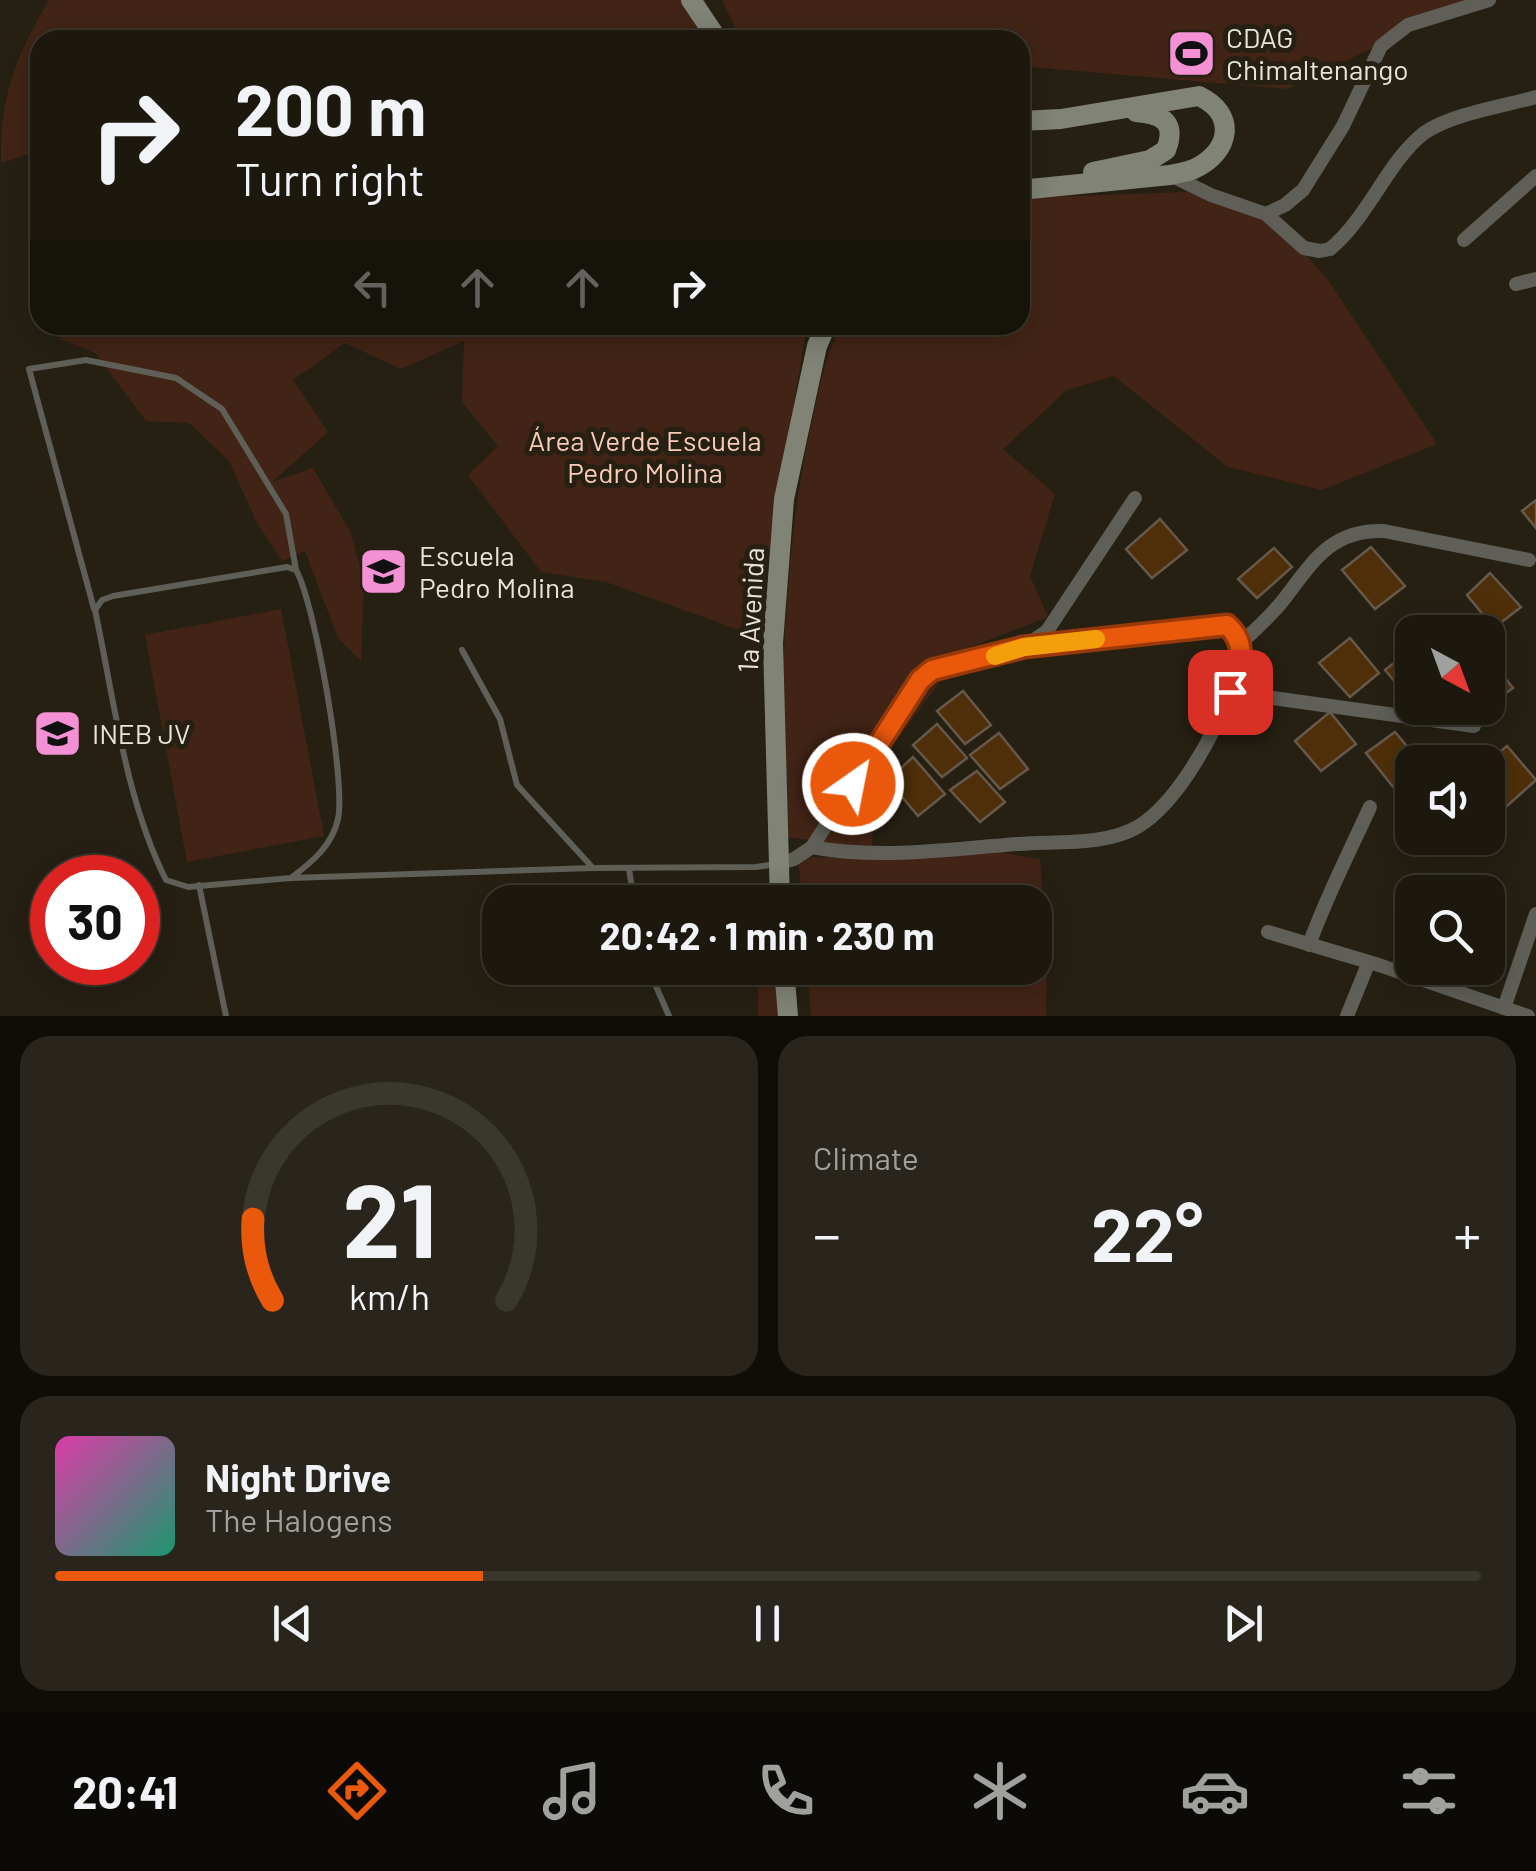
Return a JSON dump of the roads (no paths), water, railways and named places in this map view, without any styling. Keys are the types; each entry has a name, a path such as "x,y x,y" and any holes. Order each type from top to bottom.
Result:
{"main road":[{"path":"692,0 712,30"},
{"path":"1030,121 1198,96 1223,114 1225,127 1222,144 1194,169 1170,176 1030,189"},
{"path":"1030,188 1150,160 1160,156 1169,144 1168,124 1156,114 1089,113"},
{"name":"1a Avenida","path":"779,885 773,644 784,498 822,335"},
{"path":"785,985 788,1016"}],"street":[{"path":"1266,214 1304,190 1343,126 1381,46 1408,26 1489,0"},
{"path":"1170,176 1266,214 1304,248 1330,249 1376,196 1409,148 1428,130 1536,97"},
{"path":"1464,240 1536,176"},
{"path":"1516,284 1536,279"},
{"path":"1024,647 1047,631 1135,498"},
{"path":"1240,644 1264,622 1317,555 1361,530 1384,531 1529,560"},
{"path":"778,864 812,848 920,680 932,670 1024,647 1227,625 1237,634 1242,664 1216,728 1164,804 1135,830 1092,838 915,854 846,854 812,848"},
{"path":"1230,692 1474,726"},
{"path":"1309,945 1329,889 1347,860 1370,807"},
{"path":"1504,1008 1536,914"},
{"path":"1268,932 1528,1016"},
{"path":"1346,1016 1368,964"}],"lane":[{"path":"291,878 316,859 330,840 338,818 337,775 320,651 296,570 286,514 222,409 176,378 86,360 28,369 95,610 148,844 166,880 188,886 291,878 778,864"},
{"path":"95,610 102,600 113,596 287,567 296,570"},
{"path":"462,650 500,719 517,784 593,868"},
{"path":"628,869 631,885"},
{"path":"199,885 226,1016"},
{"path":"655,985 669,1016"}],"place":[{"name":"CDAG Chimaltenango","path":"1191,53"},
{"name":"Escuela Pedro Molina","path":"384,571"},
{"name":"INEB JV","path":"57,733"}],"park label":[{"name":"Área Verde Escuela Pedro Molina","path":"645,456"}]}
